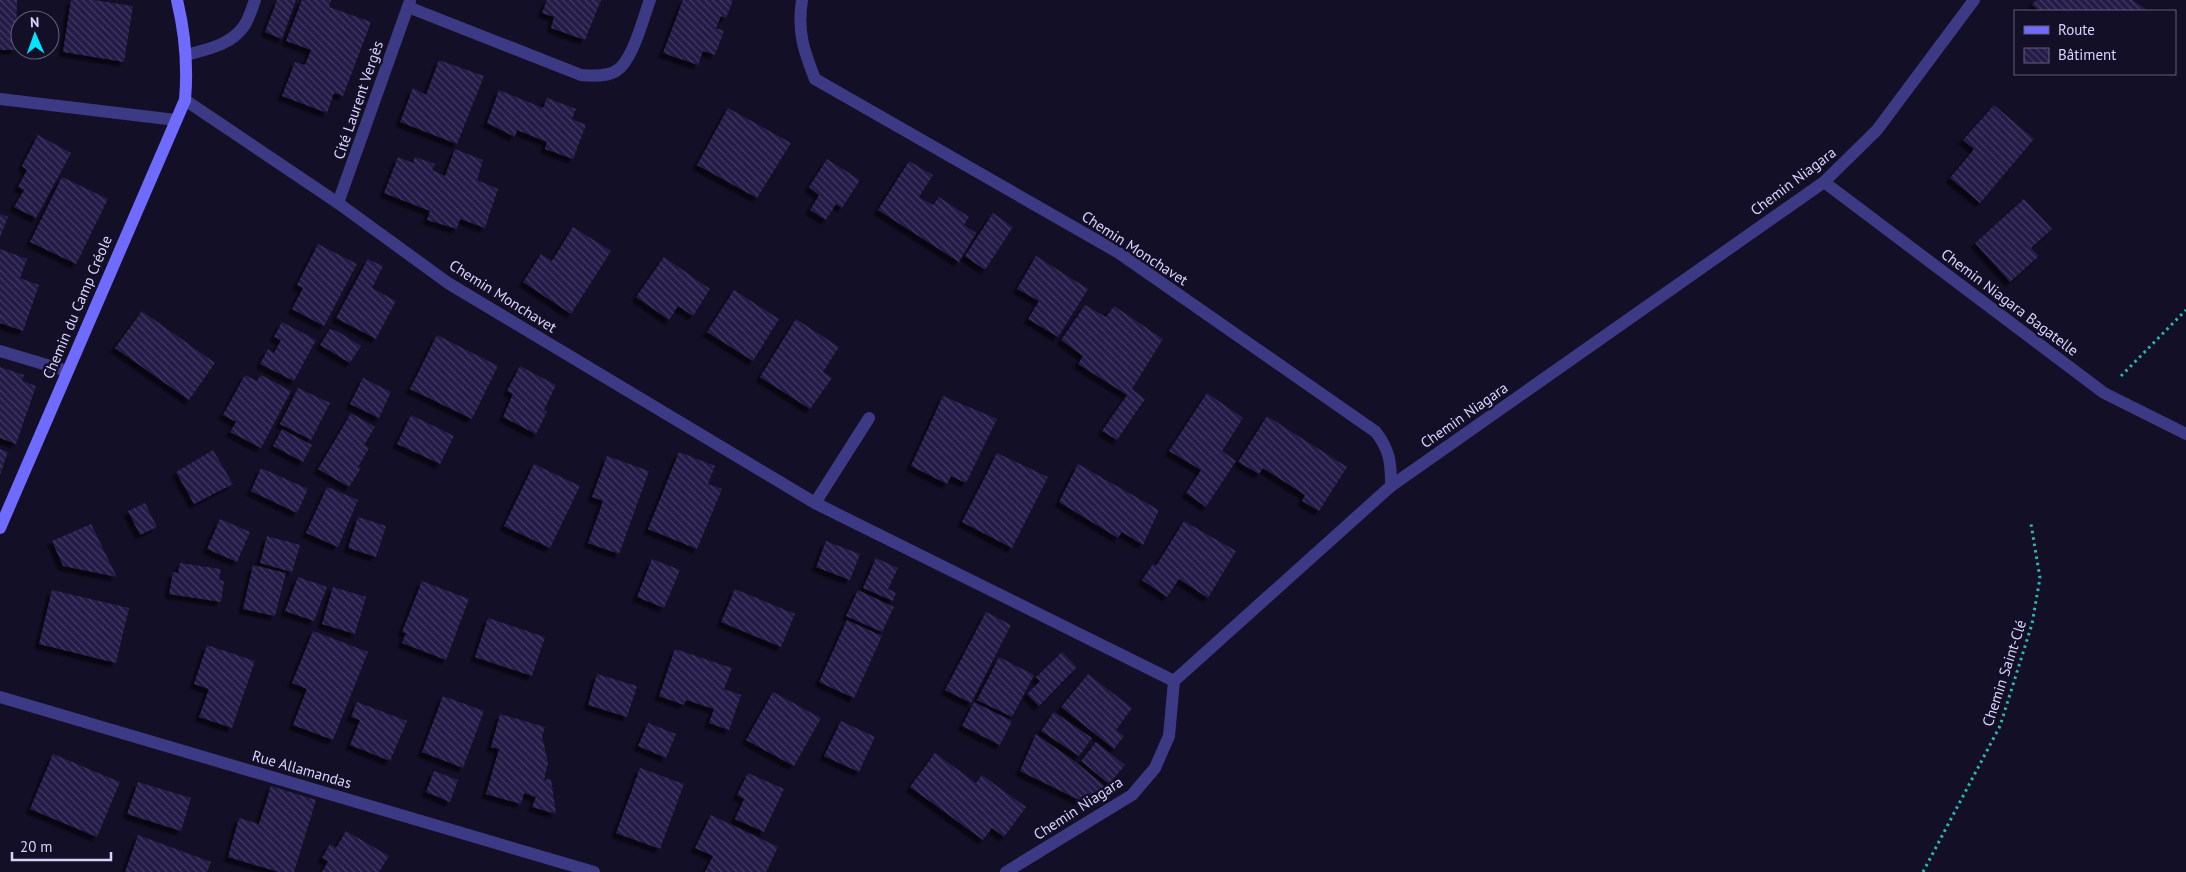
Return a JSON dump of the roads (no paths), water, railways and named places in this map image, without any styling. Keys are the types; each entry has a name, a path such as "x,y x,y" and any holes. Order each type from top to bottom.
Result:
{"street":[{"name":"Chemin du Camp Créole","path":"0,528 4,505 66,372 185,100 186,55 177,0"},
{"path":"186,55 214,48 228,41 245,25 255,0"},
{"name":"Cité Laurent Vergès","path":"338,203 409,3 581,75 597,76 617,70 630,55 650,0"},
{"name":"Chemin Monchavet","path":"802,0 800,13 802,45 815,79 1119,253 1376,432 1387,447 1391,466 1391,486"},
{"name":"Chemin Niagara","path":"1006,872 1132,795 1155,768 1168,736 1174,681 1391,486 1824,182 1877,130 1974,0"},
{"path":"0,99 176,120"},
{"name":"Chemin Monchavet","path":"185,100 338,203 448,283 815,503 1174,681"},
{"name":"Chemin Niagara Bagatelle","path":"1824,182 2104,393 2186,434"},
{"path":"0,351 66,372"},
{"path":"815,503 869,418"},
{"name":"Rue Allamandas","path":"0,697 594,872"}]}
